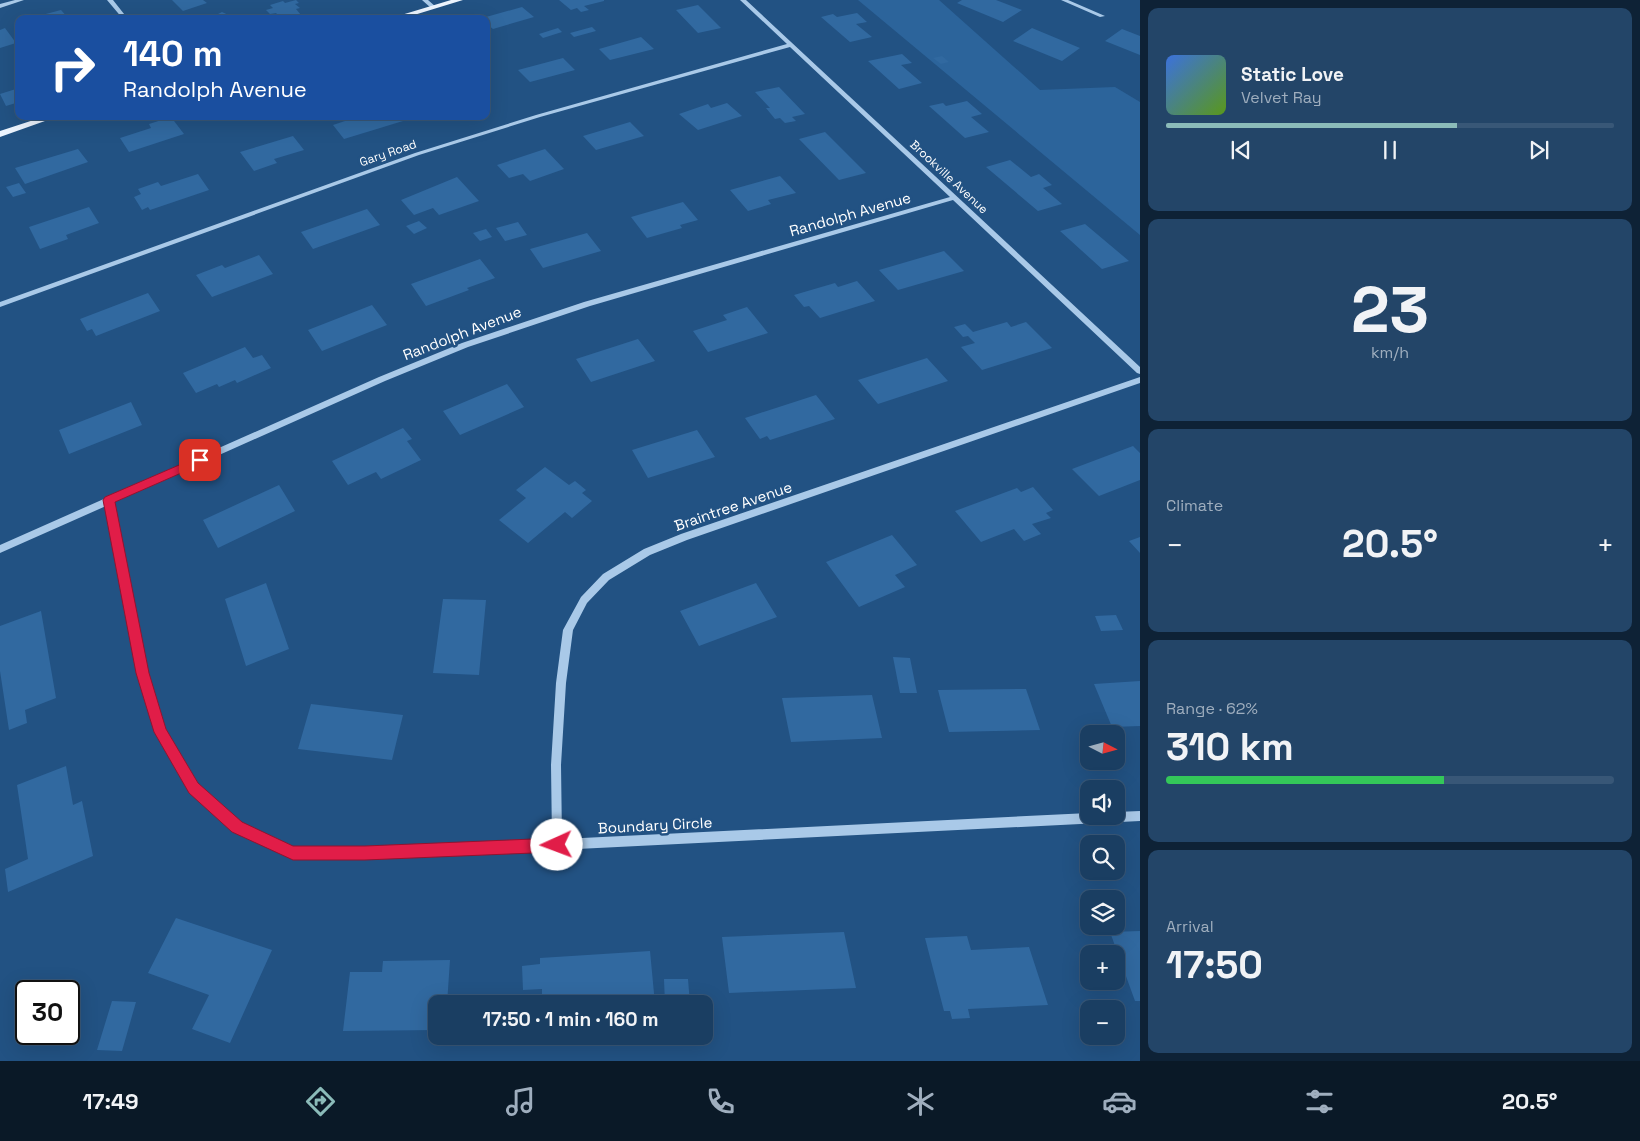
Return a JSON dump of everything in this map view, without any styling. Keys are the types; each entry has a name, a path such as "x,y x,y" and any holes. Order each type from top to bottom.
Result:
{"main road":[{"path":"406,15 460,0"},
{"path":"0,134 43,120"}],"street":[{"path":"0,6 20,0"},
{"path":"110,0 123,15"},
{"path":"425,0 433,7"},
{"name":"Brookville Avenue","path":"743,0 1140,371"},
{"path":"1064,0 1102,16"},
{"name":"Gary Road","path":"0,305 444,146 538,116 792,45"},
{"name":"Randolph Avenue","path":"0,550 382,379 528,322 954,198"},
{"name":"Braintree Avenue","path":"557,845 556,765 561,683 568,630 584,600 606,577 647,552 684,538 1140,380"},
{"name":"Boundary Circle","path":"109,500 142,673 160,732 194,788 237,827 293,853 365,853 557,845 1140,816"}],"shaded area":[{"path":"858,0 939,0 1040,90 1115,87 1140,102 1140,235"}],"building":[{"path":"172,0 203,0 207,3 183,11"},
{"path":"296,0 299,3 295,4 300,8 296,9 301,15 270,14 266,10 273,8 270,5 283,1 285,3"},
{"path":"559,0 604,1 584,6 589,10 581,12 577,8 571,10"},
{"path":"962,0 996,0 1022,10 1003,22 957,3"},
{"path":"698,5 721,28 698,33 676,10"},
{"path":"522,7 534,17 493,29 490,26 490,16"},
{"path":"61,10 65,15 42,15"},
{"path":"222,12 228,15 216,15"},
{"path":"857,13 867,22 856,24 872,37 850,42 821,17 833,14 837,17"},
{"path":"592,27 596,31 574,37 570,33"},
{"path":"5,28 15,43 0,48 0,30"},
{"path":"558,28 562,32 543,38 539,34"},
{"path":"1032,28 1080,48 1062,61 1013,41"},
{"path":"1122,29 1140,36 1140,55 1105,41"},
{"path":"641,37 654,49 610,60 599,49"},
{"path":"902,54 912,63 901,65 922,83 899,89 868,61"},
{"path":"942,56 949,62 941,64 933,58"},
{"path":"563,58 575,70 530,82 518,70"},
{"path":"779,87 805,114 792,117 796,121 785,123 780,118 775,119 766,108 770,108 755,92"},
{"path":"15,89 15,103 6,106 0,94"},
{"path":"967,101 982,114 971,117 989,132 965,138 929,106 943,103 946,106"},
{"path":"727,103 742,116 698,130 679,114 708,104 711,108"},
{"path":"162,120 173,120 184,134 129,152 120,138 151,128 149,124"},
{"path":"348,120 403,121 344,139 333,125"},
{"path":"630,122 644,136 596,150 583,136"},
{"path":"825,132 866,173 839,180 799,139"},
{"path":"293,136 304,150 274,159 277,163 254,171 240,152"},
{"path":"78,149 88,162 25,184 15,168"},
{"path":"545,149 564,169 530,181 523,174 509,178 497,165"},
{"path":"1010,160 1031,177 1039,174 1052,185 1043,188 1062,204 1038,211 986,167"},
{"path":"198,174 209,190 150,210 148,207 142,210 134,197 141,194 138,189 158,182 161,186"},
{"path":"780,176 796,193 768,200 771,204 748,211 730,190"},
{"path":"457,177 479,201 439,215 433,208 414,215 401,200"},
{"path":"19,183 26,193 13,197 6,187"},
{"path":"683,202 698,220 680,225 682,228 647,238 631,217"},
{"path":"89,207 99,223 66,235 68,239 40,249 29,227"},
{"path":"367,209 380,225 313,249 301,232"},
{"path":"419,221 427,228 414,234 406,226"},
{"path":"518,222 527,235 505,241 496,228"},
{"path":"1085,224 1129,261 1102,269 1060,231"},
{"path":"486,229 492,237 480,241 473,233"},
{"path":"587,233 601,251 543,268 530,249"},
{"path":"944,251 964,271 898,290 879,270"},
{"path":"259,255 273,274 212,297 196,275 222,265 225,268"},
{"path":"480,259 495,278 426,306 411,284"},
{"path":"857,281 875,301 820,318 809,306 804,307 794,295 835,283 838,287"},
{"path":"148,293 160,311 96,336 92,329 87,331 80,319"},
{"path":"372,305 387,325 322,351 308,330"},
{"path":"747,307 768,333 708,352 693,331 727,320 723,315"},
{"path":"1007,322 1011,327 1026,322 1052,348 982,370 961,347 975,343 968,336 963,337 954,327 965,324 973,332"},
{"path":"638,339 655,361 591,382 576,359"},
{"path":"245,347 253,358 262,355 271,368 237,383 235,380 219,387 217,384 196,393 183,373"},
{"path":"927,358 948,381 878,404 858,380"},
{"path":"507,384 524,407 460,435 443,411"},
{"path":"816,395 835,419 770,440 767,436 760,439 745,418"},
{"path":"131,402 142,425 69,454 59,430"},
{"path":"403,428 412,439 407,441 421,460 381,479 376,472 348,485 332,461"},
{"path":"697,430 715,457 648,478 632,450"},
{"path":"1133,446 1140,453 1140,480 1099,496 1072,469"},
{"path":"545,467 569,485 575,481 586,490 582,493 592,501 572,518 565,512 528,543 499,520 526,498 516,490"},
{"path":"279,485 295,511 218,548 203,520"},
{"path":"1033,487 1053,510 1046,513 1051,518 1032,524 1041,534 1024,541 1014,529 981,542 955,511 1017,488 1021,492"},
{"path":"892,535 917,565 895,575 905,587 859,607 826,562"},
{"path":"1140,537 1140,553 1129,541"},
{"path":"266,583 289,649 246,666 225,599"},
{"path":"756,583 777,617 699,646 680,611"},
{"path":"443,599 486,600 479,675 433,673"},
{"path":"41,611 56,698 25,710 27,723 9,730 0,671 0,626"},
{"path":"1116,615 1123,630 1101,631 1095,616"},
{"path":"893,657 910,658 917,693 900,693"},
{"path":"1140,681 1140,726 1111,725 1094,684"},
{"path":"1026,689 1040,730 949,732 938,690"},
{"path":"872,695 882,738 791,742 782,698"},
{"path":"311,704 403,715 392,760 298,749"},
{"path":"66,766 73,805 82,801 93,856 8,892 5,869 28,859 17,785"},
{"path":"176,918 272,950 230,1043 192,1029 209,995 148,973"},
{"path":"1140,931 1140,1001 1135,1001 1125,973 1125,945 1115,945 1111,935 1125,935 1125,932"},
{"path":"844,932 856,988 729,993 722,937"},
{"path":"967,936 971,950 1029,947 1048,1005 968,1009 970,1018 952,1019 950,1011 944,1011 925,938"},
{"path":"650,951 654,995 542,995 542,989 523,990 522,966 540,964 540,958"},
{"path":"450,960 448,995 428,995 428,1030 343,1031 350,972 382,972 383,961"},
{"path":"664,979 688,979 689,995 665,995"},
{"path":"112,1001 136,1002 122,1051 97,1050"}],"route":[{"path":"200,460 109,500 142,673 160,732 194,788 237,827 293,853 365,853 557,845"}]}
